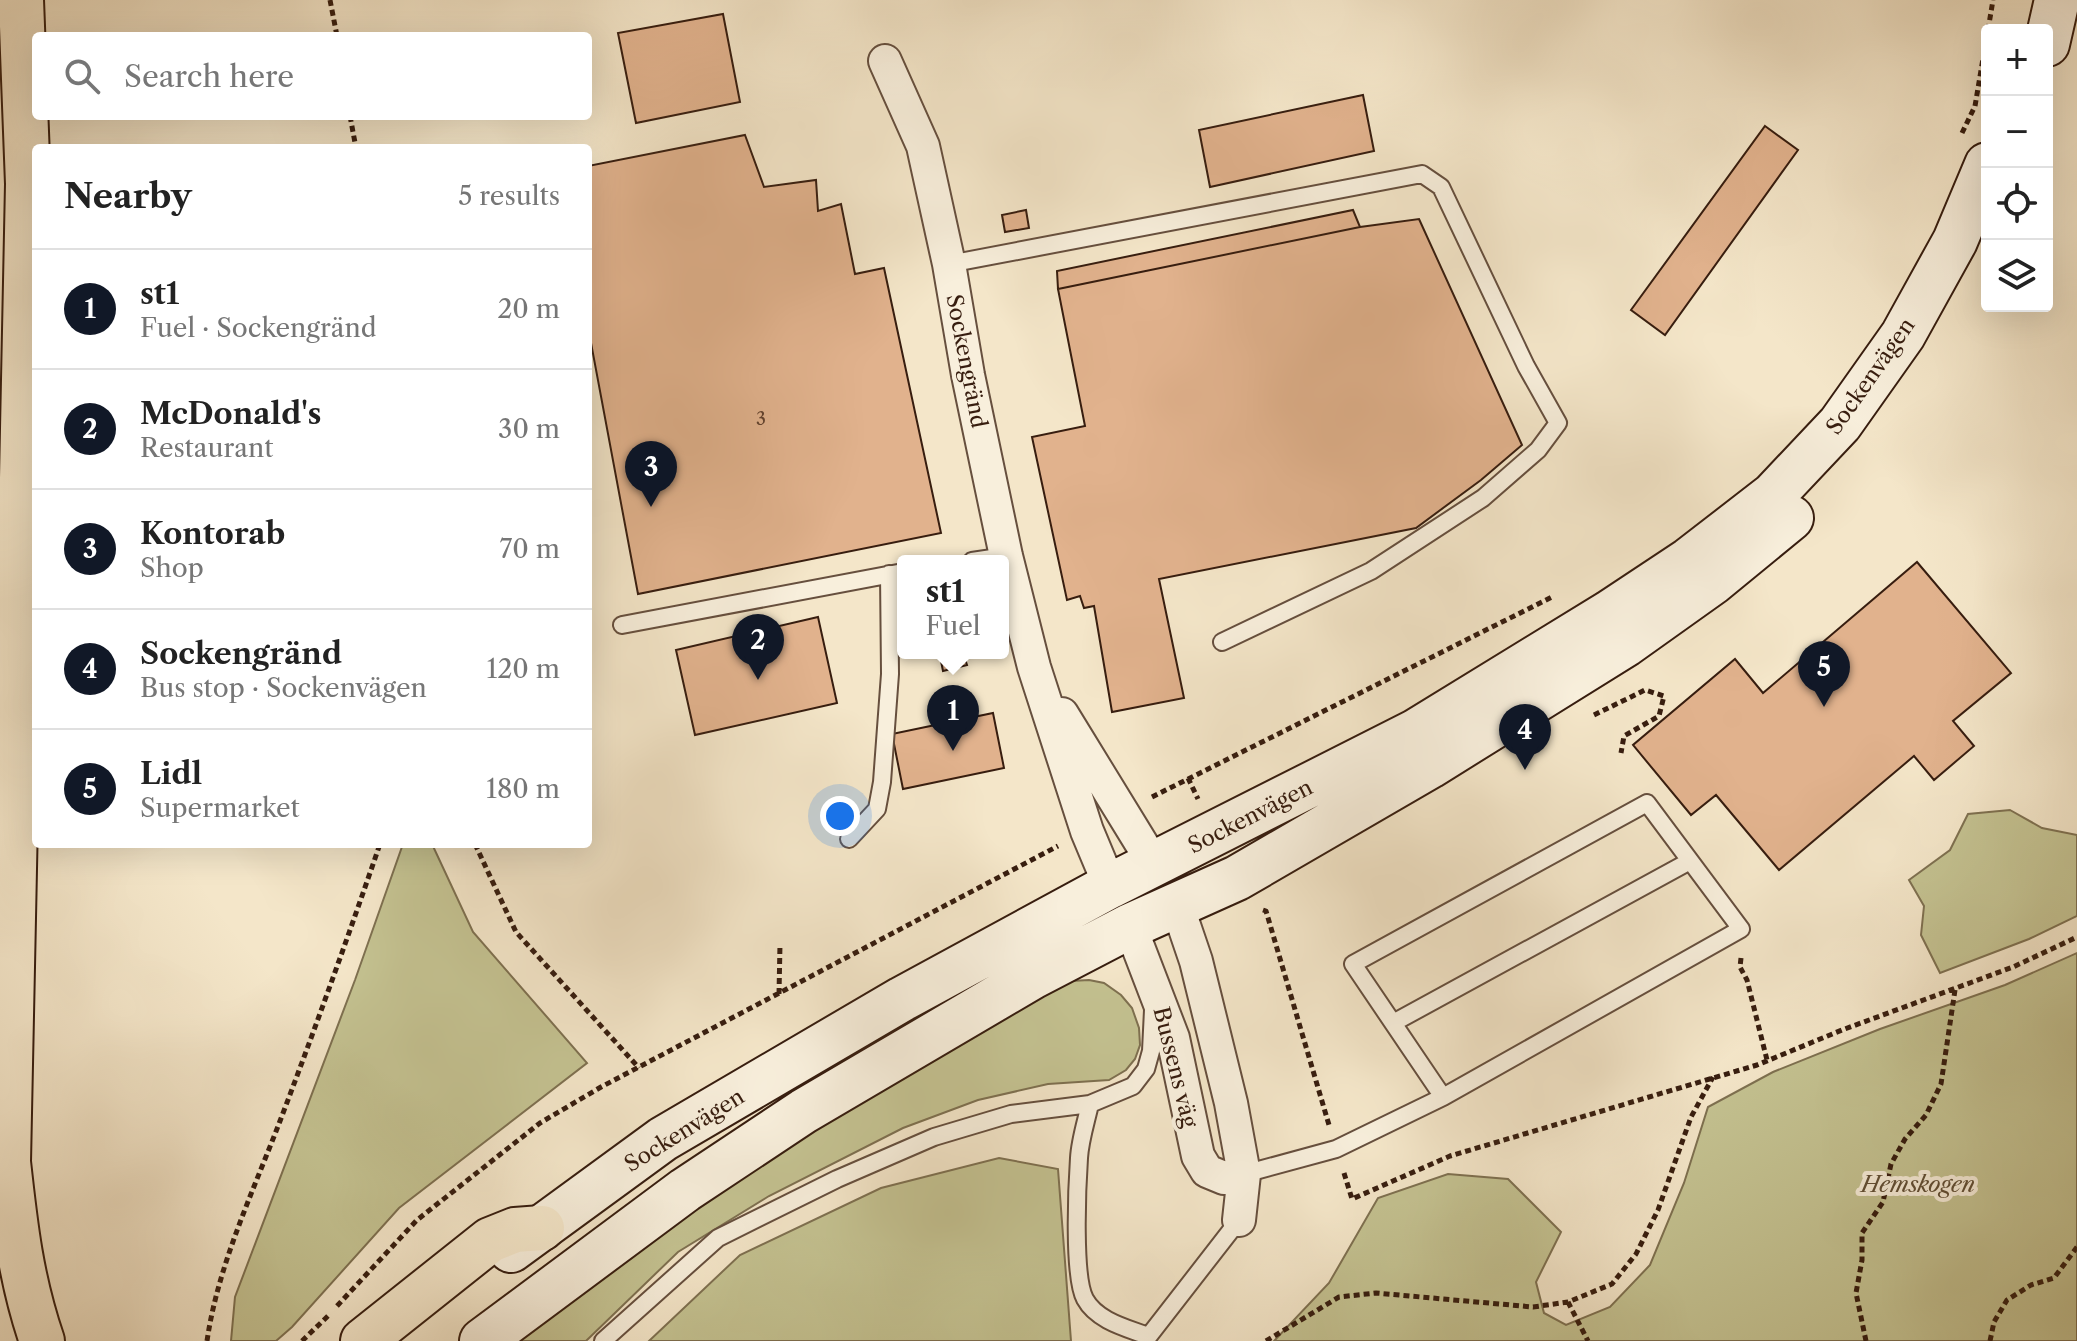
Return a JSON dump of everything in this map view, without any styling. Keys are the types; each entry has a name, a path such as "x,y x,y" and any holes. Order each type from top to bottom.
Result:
{"highway":[{"path":"21,0 28,184 8,1162 26,1295 42,1341"},
{"path":"363,1341 490,1240 515,1230 542,1228"}],"main road":[{"path":"2022,24 2026,0"},
{"path":"2052,24 2057,0"},
{"name":"Sockenvägen","path":"389,1341 663,1139 902,999 1110,886 1415,732 1689,560 1773,495 1840,424 1903,335 1955,241 1974,150"},
{"name":"Sockenvägen","path":"482,1341 685,1190 804,1111 1019,985 1130,926 1237,878 1430,766 1626,644 1713,582 1794,515 1866,437 1925,354 1985,240"},
{"path":"1154,864 1177,905"},
{"path":"1110,886 1130,926"},
{"name":"Sockenvägen","path":"493,1341 539,1297"}],"street":[{"name":"Sockengränd","path":"885,61 923,146 1006,555"},
{"name":"Sockengränd","path":"1009,568 1034,667 1087,831 1110,886"},
{"name":"Sockengränd","path":"1034,667 1154,864"},
{"name":"Bussens väg","path":"1177,905 1196,961 1215,1034 1244,1174 1239,1220"},
{"name":"Bussens väg","path":"1130,926 1173,1038 1198,1156 1207,1171 1224,1178 1244,1174"}],"lane":[{"path":"949,264 1422,174 1441,187 1526,366 1558,423 1538,450 1483,498 1384,563 1222,642"},
{"path":"622,625 896,573 882,782 877,809 849,839"},
{"path":"1244,1174 1336,1149 1443,1097 1741,929 1647,803 1353,964 1443,1097"},
{"path":"1393,1023 1690,861"},
{"path":"603,1341 718,1238 837,1179 934,1137 1011,1114 1090,1104 1133,1086 1146,1069 1151,1051 1155,985"},
{"path":"1090,1104 1079,1156 1078,1274 1084,1298 1094,1311 1147,1339 1239,1220"}],"path":[{"path":"330,0 336,32"},
{"path":"1988,24 1993,0"},
{"path":"1974,150 1975,106 1981,69"},
{"path":"351,120 355,144"},
{"path":"1121,813 1556,594"},
{"path":"1593,716 1645,690 1664,696 1659,716 1624,736 1621,753"},
{"path":"1188,778 1216,833"},
{"path":"302,1341 417,1220 540,1123 601,1087 1087,831"},
{"path":"207,1341 212,1311 232,1247 320,1016 379,848"},
{"path":"477,848 516,932 639,1068"},
{"path":"1237,878 1253,903 1266,911 1352,1199 1450,1156 1767,1060 2013,967 2077,937"},
{"path":"1266,911 1279,903"},
{"path":"1741,929 1740,967 1747,980 1767,1060"},
{"path":"779,994 780,944"},
{"path":"1866,1341 1856,1293 1862,1260 1862,1233 1883,1202 1891,1164 1905,1139 1926,1115 1941,1084 1955,990"},
{"path":"1266,1341 1339,1297 1376,1293 1533,1307 1568,1302 1612,1284 1636,1254 1658,1210 1691,1117 1714,1076"},
{"path":"1990,1341 1994,1322 2007,1300 2031,1285 2054,1278 2077,1247"},
{"path":"1568,1302 1588,1341"}],"green space":[{"path":"2010,810 2042,828 2077,835 2077,916 2029,939 1940,973 1921,935 1924,906 1909,880 1950,850 1968,814"},
{"path":"402,848 434,848 473,932 587,1063 399,1208 276,1341 231,1341 235,1297"},
{"name":"Hemskogen","path":"2077,953 2077,1341 1274,1341 1329,1283 1378,1198 1448,1174 1508,1179 1561,1232 1536,1282 1544,1313 1566,1325 1610,1307 1650,1265 1684,1183 1708,1107 1773,1072 1880,1029 2005,985"},
{"path":"1071,981 1104,983 1132,1008 1139,1028 1140,1045 1135,1059 1126,1070 1109,1080 1048,1084 978,1100 903,1128 769,1196 678,1252 586,1341 515,1341 696,1208 807,1133"},
{"path":"999,1158 1058,1169 1071,1341 649,1341 740,1255 881,1188"}],"building":[{"path":"723,14 740,102 636,123 618,33"},
{"path":"1363,95 1374,151 1210,187 1199,130"},
{"path":"1765,126 1798,150 1665,335 1631,310"},
{"path":"745,135 764,187 816,180 818,211 841,204 855,274 884,268 941,533 638,594 592,348 592,165"},
{"path":"1026,210 1029,228 1005,232 1002,215"},
{"path":"1353,210 1360,227 1058,289 1057,271"},
{"path":"1419,219 1522,445 1416,528 1159,579 1184,698 1112,712 1094,606 1084,608 1080,596 1067,600 1032,437 1085,426 1058,289 1360,227"},
{"path":"1917,562 2011,673 1953,721 1974,746 1934,780 1914,756 1779,870 1716,795 1691,815 1633,745 1735,659 1763,693"},
{"path":"818,617 837,703 695,735 676,650"},
{"path":"941,659 965,659 967,665 943,671"},
{"path":"993,713 1004,768 903,789 892,734"}],"place":[{"name":"Kontorab","path":"651,507"},
{"name":"McDonald's","path":"758,680"},
{"name":"Lidl","path":"1824,707"},
{"name":"st1","path":"953,751"},
{"name":"Sockengränd","path":"1525,770"}]}
